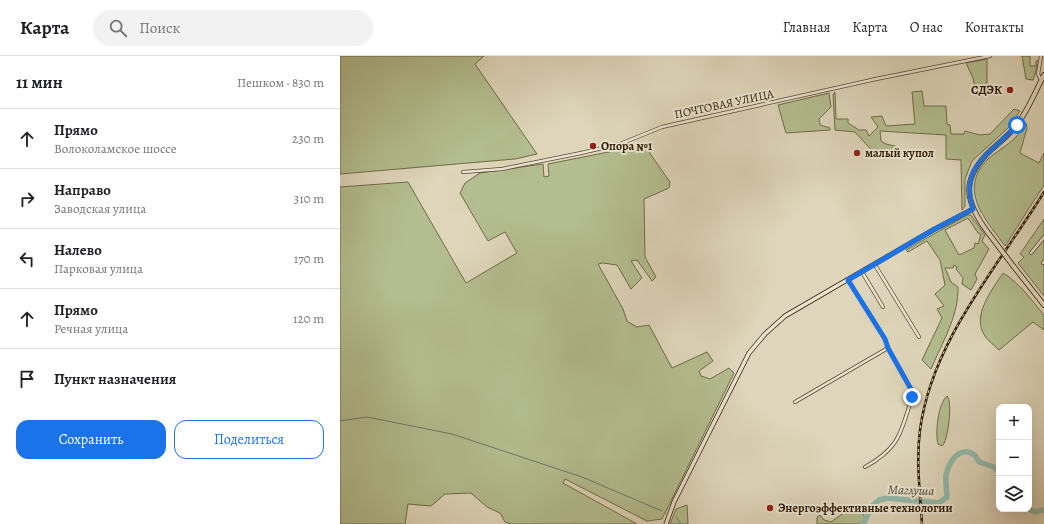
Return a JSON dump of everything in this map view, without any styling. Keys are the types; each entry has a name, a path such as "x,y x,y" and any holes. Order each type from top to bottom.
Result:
{"main road":[{"path":"1044,75 1017,125 982,160 973,173 968,188 977,219 1044,305"},
{"path":"666,524 674,502 749,353 765,334 785,316 933,230 973,209"}],"street":[{"name":"ПОЧТОВАЯ УЛИЦА","path":"463,172 502,169 581,153 620,144 662,127 876,79 990,56"},
{"path":"1041,56 1038,74 1039,79 1042,80"},
{"path":"1031,253 1044,237"},
{"path":"875,264 919,337"},
{"path":"862,272 884,306"},
{"path":"848,280 885,339 888,348 912,391 912,397 899,438 881,459 865,467"},
{"path":"795,402 888,348"}],"green space":[{"path":"340,56 484,56 475,64 537,154 515,159 340,174"},
{"path":"1022,56 1030,56 1030,66 1036,66 1036,61 1039,61 1033,80 1026,79"},
{"path":"987,59 987,86 995,87 994,91 975,88 973,78 966,63"},
{"path":"922,91 924,106 946,106 947,124 950,125 951,134 964,134 965,131 980,135 990,134 1014,109 1020,111 1009,127 972,161 965,179 965,206 962,210 961,160 946,159 946,135 880,131 881,141 886,144 899,147 902,153 887,157 870,149 855,132 835,130 833,94 835,92 836,119 848,119 848,123 859,130 866,130 869,136 878,127 871,117 882,116 886,126 915,124 912,92"},
{"path":"829,93 831,107 819,119 820,125 830,128 830,130 786,133 778,105"},
{"path":"1026,123 1027,128 1020,153 1039,163 1044,153 1044,185 1005,246 983,215 975,193 975,182 979,171 988,159 1009,144"},
{"path":"644,145 670,182 669,188 644,199 645,257 656,277 652,281 637,260 631,261 642,278 631,289 617,265 603,263 598,264 623,309 627,321 637,327 649,325 672,368 707,352 713,361 699,371 701,376 710,379 729,368 734,373 662,519 647,521 565,479 563,483 637,524 512,524 505,522 500,513 487,507 471,493 445,494 431,506 408,504 405,524 340,524 340,187 408,182 466,283 517,253 505,232 488,241 460,193 465,183 480,173 543,164 544,177 549,176 548,164"},
{"path":"967,215 971,215 985,235 982,241 989,249 975,274 977,279 971,290 962,284 963,278 956,269 957,267 954,265 953,268 945,268 951,282 958,287 958,297 949,329 931,369 922,360 942,318 937,309 944,306 935,294 945,285 940,260 927,241 908,252 906,250","holes":["968,218 978,233 981,234 978,244 975,243 974,248 959,255 945,230"]},
{"path":"1044,219 1044,296 1018,263 1024,257 1020,254"},
{"path":"1003,273 1020,287 1044,315 1044,330 1033,322 999,350 985,336 981,328 980,320 985,303"},
{"path":"947,396 949,399 950,413 946,437 942,446 938,444 937,426 941,405"},
{"path":"687,505 688,524 670,524 676,509"},
{"path":"855,505 866,518 861,524 817,524 817,517 820,515 824,520 831,522"}],"waterway":[{"path":"340,421 367,417 452,434 582,477 662,511"},
{"name":"Маглуша","path":"863,524 873,505 879,500 888,498 939,503 947,497 947,471 953,459 960,453 972,453 979,462 996,469"},
{"name":"Маглуша","path":"1032,511 1035,512 1044,510"},
{"path":"676,517 681,524"}],"railway":[{"path":"922,524 918,465 920,430 927,397 938,365 952,335 969,305 1044,192"}],"place":[{"name":"СДЭК","path":"1010,90"},
{"name":"Опора №1","path":"593,146"},
{"name":"малый купол","path":"857,153"},
{"name":"Энергоэффективные технологии","path":"770,508"}],"route":[{"path":"912,397 912,391 888,348 885,339 857,297 848,280 933,230 973,209 969,198 968,188 973,173 993,148 1017,125"}]}
